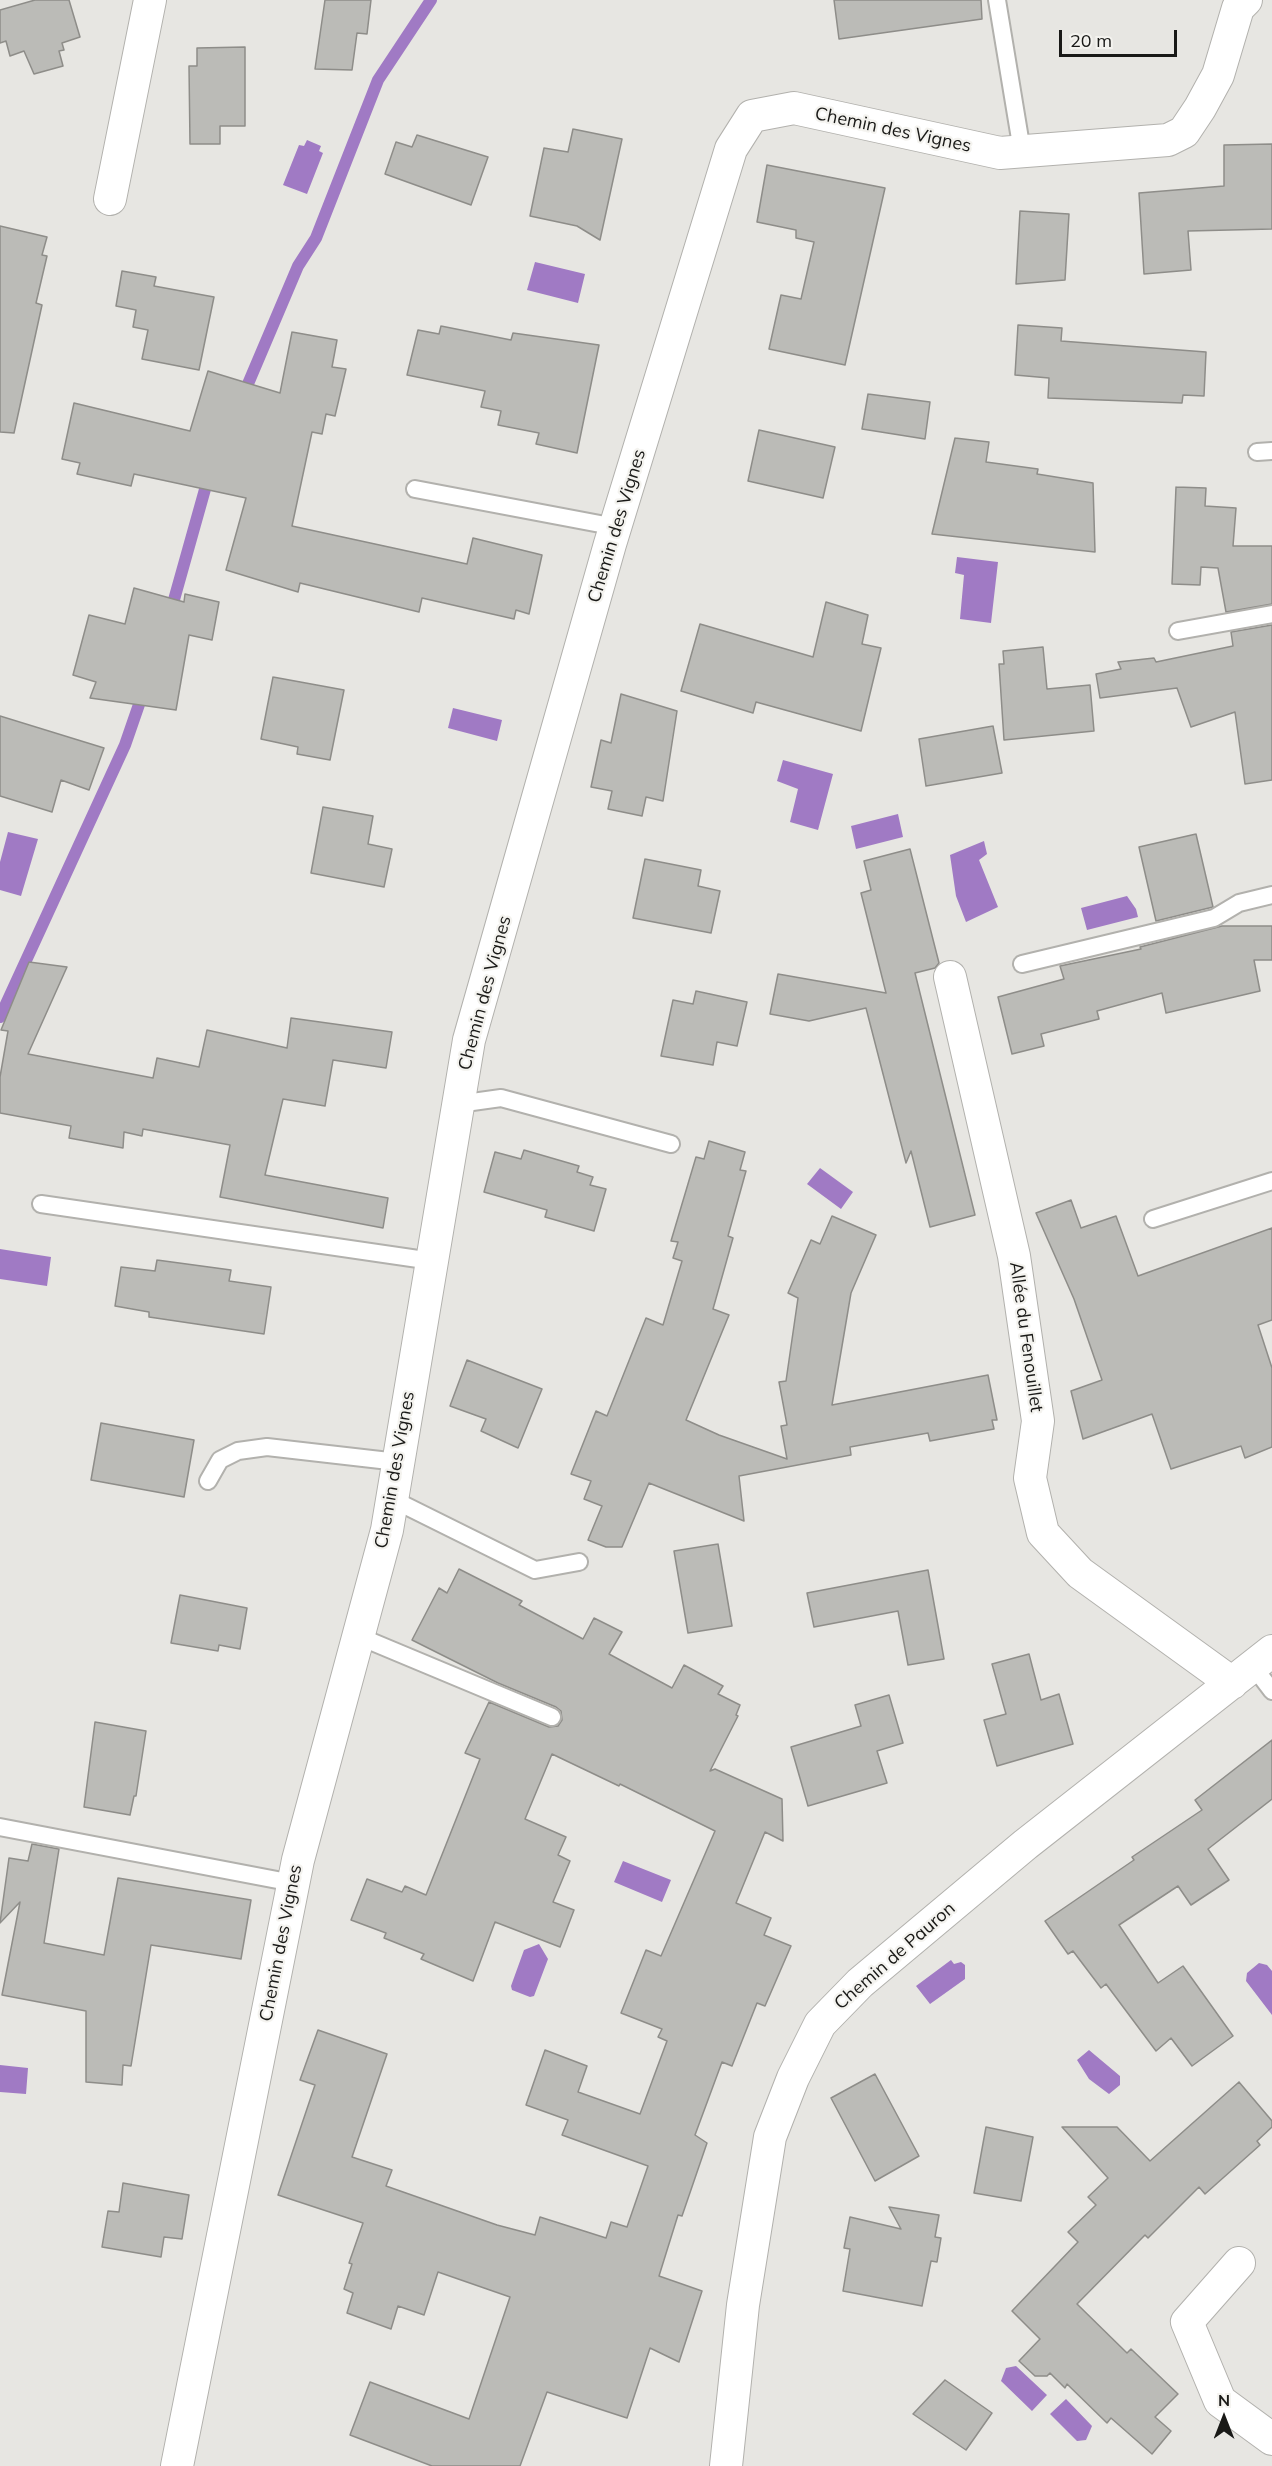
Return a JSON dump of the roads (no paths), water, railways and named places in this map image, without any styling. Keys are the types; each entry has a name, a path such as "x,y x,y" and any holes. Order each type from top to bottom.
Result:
{"street":[{"path":"111,199 150,0"},
{"name":"Chemin des Vignes","path":"177,2466 293,1883 387,1530 469,1040 616,527 731,149 752,116 794,108 1000,153 1168,140 1184,132 1200,108 1218,75 1238,8 1246,0"},
{"name":"Allée du Fenouillet","path":"950,977 1014,1256 1038,1421 1030,1478 1043,1533 1080,1573 1252,1666"},
{"name":"Chemin de Pauron","path":"726,2466 743,2305 770,2137 793,2078 820,2024 860,1983 1008,1859 1252,1666"},
{"path":"1239,2263 1187,2322 1220,2401 1272,2439"}],"lane":[{"path":"996,0 1022,151"},
{"path":"415,489 616,527"},
{"path":"1178,631 1272,614"},
{"path":"1022,964 1214,918 1239,903 1272,895"},
{"path":"458,1104 501,1098 671,1144"},
{"path":"1153,1219 1272,1181"},
{"path":"41,1204 432,1262"},
{"path":"208,1481 220,1460 238,1451 267,1446 398,1462"},
{"path":"392,1499 535,1570 579,1562"},
{"path":"358,1635 552,1717"},
{"path":"1252,1666 1272,1691"},
{"path":"0,1827 293,1883"}],"waterway":[{"path":"242,398 298,266 316,238 378,80 431,0"},
{"path":"170,614 209,475"},
{"path":"0,1017 125,745 144,690"}]}
